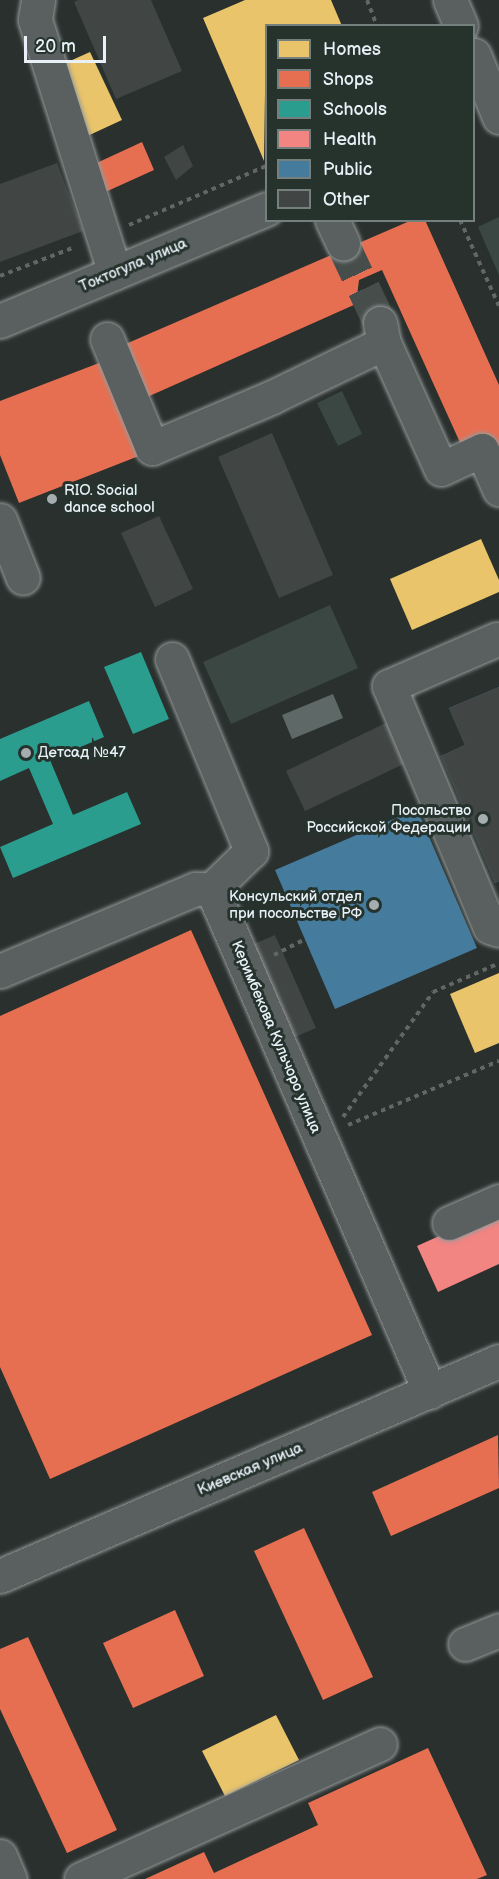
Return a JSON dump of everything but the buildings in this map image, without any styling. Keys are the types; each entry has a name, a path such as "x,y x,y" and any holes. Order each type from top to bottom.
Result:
{"main road":[{"path":"38,0 35,20 102,236 116,273"},
{"path":"450,0 460,24"},
{"path":"475,57 499,116 475,126"},
{"name":"Токтогула улица","path":"0,321 265,210"},
{"path":"108,339 152,448 272,397 382,333 441,469 482,450 499,489"},
{"path":"0,519 23,578"},
{"path":"497,639 389,686 490,927 499,930"},
{"path":"0,971 195,889 212,889 251,851 172,659"},
{"name":"Керимбекова Кульчоро улица","path":"212,889 430,1392"},
{"path":"449,1223 499,1201"},
{"name":"Киевская улица","path":"0,1576 430,1392 497,1368"},
{"path":"465,1644 499,1630"},
{"path":"81,1879 380,1744"},
{"path":"0,1856 10,1879"}],"path":[{"path":"367,0 376,24"},
{"path":"0,276 102,236 265,167"},
{"path":"461,222 499,306"},
{"path":"338,1123 433,992 495,965"},
{"path":"342,1128 499,1061"}],"shaded area":[{"path":"499,217 499,275 478,227"},
{"path":"342,391 362,434 338,446 317,403"},
{"path":"330,605 358,668 231,724 203,662"},
{"path":"333,694 343,718 292,739 282,715"}],"tunnel":[{"path":"343,244 380,323"}],"place":[{"name":"RIO. Social dance school","path":"52,499"},
{"name":"Детсад №47","path":"26,753"},
{"name":"Посольство Российской Федерации","path":"483,819"},
{"name":"Консульский отдел при посольстве РФ","path":"374,905"}]}
